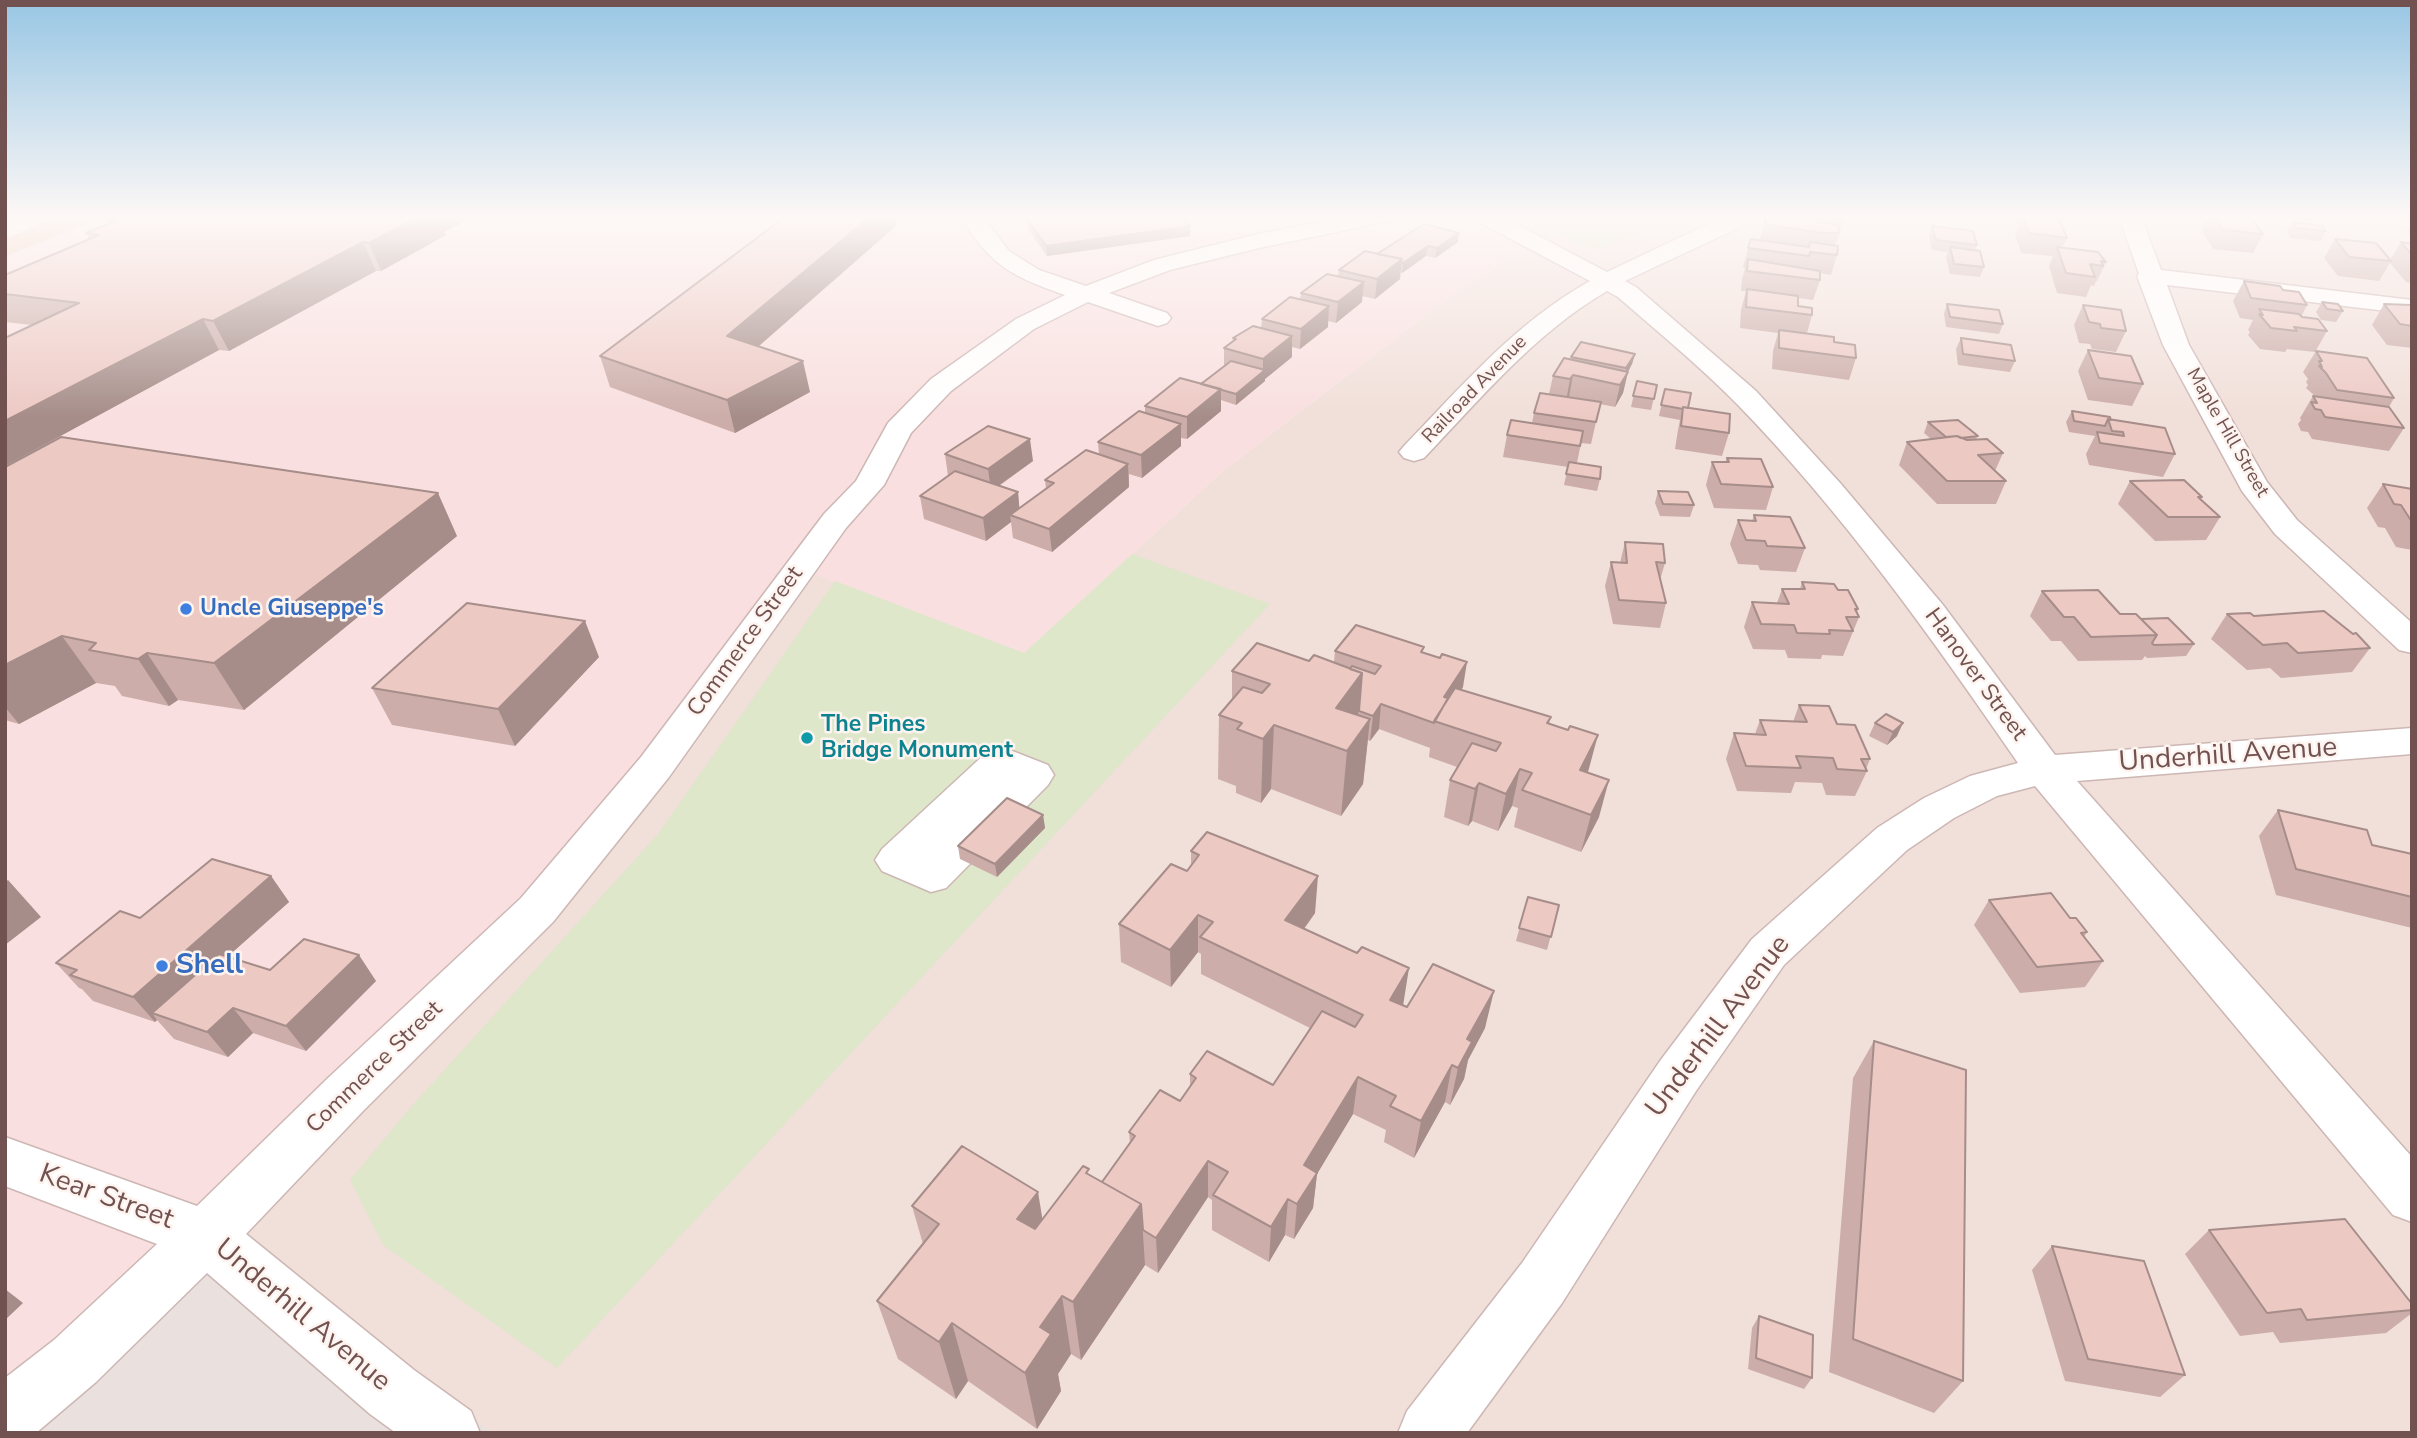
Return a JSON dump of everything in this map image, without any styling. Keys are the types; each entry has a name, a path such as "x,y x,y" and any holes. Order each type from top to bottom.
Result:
{"street":[{"path":"1054,283 1158,318"},
{"name":"Commerce Street","path":"206,1236 346,1094 537,909 654,767 835,521 869,485 898,429 941,385 1025,324 1115,283"},
{"name":"Railroad Avenue","path":"1414,452 1527,336 1573,302 1605,283"},
{"name":"Hanover Street","path":"1609,283 1627,292 1746,397 1830,491 1931,612 2044,770 2412,1197"},
{"name":"Maple Hill Street","path":"2152,283 2176,345 2253,485 2286,527 2412,642"},
{"path":"2216,283 2412,307"},
{"name":"Underhill Avenue","path":"1429,1433 1542,1283 1678,1076 1768,952 1892,839 1939,808 1984,786 2044,770 2412,741"},
{"name":"Kear Street","path":"5,1161 206,1236"},
{"name":"Underhill Avenue","path":"5,1418 75,1361 206,1236 392,1392 449,1433"}],"shaded area":[{"path":"5,283 1470,283 1222,472 1024,653 800,569 589,846 5,1417"},
{"path":"1470,283 2412,283 2412,1433 493,1433 206,1236 800,568 1024,653 1222,472"},
{"path":"206,1236 446,1399 493,1433 5,1433"}],"green space":[{"path":"1132,554 1270,604 557,1368 383,1245 350,1180 410,1108 658,834 835,581 1024,653"}],"building":[{"path":"5,283 285,283 213,321 203,319 5,421 5,338 79,303 5,294"},
{"path":"697,283 790,283 727,336 803,361 727,400 600,356"},
{"path":"1315,283 1363,283 1338,302 1301,293"},
{"path":"2245,283 2280,286 2283,290 2299,292 2307,305 2251,298"},
{"path":"1747,289 1798,296 1798,306 1812,308 1812,315 1746,307"},
{"path":"1290,297 1329,306 1301,329 1262,319"},
{"path":"2322,302 2338,304 2343,311 2327,309"},
{"path":"1947,304 1999,310 2003,324 1950,317"},
{"path":"2384,304 2412,305 2412,326 2400,324"},
{"path":"2083,305 2121,310 2126,331 2101,328 2100,324 2089,322"},
{"path":"2259,309 2318,319 2327,331 2294,327 2297,331 2271,328 2259,314 2263,315"},
{"path":"1253,326 1292,336 1263,359 1224,348 1236,339 1233,338"},
{"path":"1779,330 1834,337 1834,342 1855,345 1856,358 1779,348"},
{"path":"1961,338 2011,345 2015,361 1963,354"},
{"path":"1581,342 1635,354 1626,368 1571,357"},
{"path":"2088,350 2131,356 2143,384 2099,378"},
{"path":"2316,351 2367,358 2394,398 2337,390 2319,366 2322,367 2319,361 2322,361"},
{"path":"1564,358 1628,372 1620,385 1573,375 1570,379 1553,376"},
{"path":"1231,361 1265,370 1236,394 1201,384"},
{"path":"1180,378 1221,389 1187,417 1145,406"},
{"path":"1637,381 1657,385 1654,399 1633,396"},
{"path":"1665,389 1691,393 1688,408 1661,405"},
{"path":"1540,393 1601,402 1596,422 1534,413"},
{"path":"2313,396 2389,407 2404,428 2325,417 2311,402 2317,403"},
{"path":"1683,407 1730,414 1729,433 1681,426"},
{"path":"1139,411 1181,424 1141,455 1098,442"},
{"path":"2072,411 2110,417 2111,420 2108,419 2105,426 2074,421"},
{"path":"2108,419 2165,428 2175,454 2100,443 2097,432 2124,436 2123,432 2112,431"},
{"path":"1511,420 1583,431 1580,446 1507,435"},
{"path":"1958,420 1978,436 1946,437 1928,422"},
{"path":"988,426 1030,439 988,469 945,454"},
{"path":"1957,436 1967,440 1987,439 2003,453 1978,455 2006,481 1947,481 1907,442"},
{"name":"Uncle Giuseppe's","path":"61,437 438,493 214,663 147,653 138,659 89,650 96,643 62,636 5,665 5,467"},
{"path":"1086,450 1128,464 1049,529 1010,515 1054,483 1045,480"},
{"path":"1727,458 1761,459 1773,487 1721,484 1712,462 1729,462"},
{"path":"1569,462 1601,467 1600,479 1566,474"},
{"path":"955,471 1018,492 983,518 920,496"},
{"path":"2184,480 2220,517 2168,517 2130,481"},
{"path":"2383,484 2412,489 2412,522 2401,505 2394,504"},
{"path":"1658,491 1688,492 1694,505 1663,504"},
{"path":"1754,515 1790,517 1805,548 1767,546 1765,541 1746,540 1738,520 1756,521"},
{"path":"1625,542 1663,544 1665,563 1656,562 1666,603 1619,600 1611,562 1627,563"},
{"path":"1802,582 1834,584 1838,590 1848,590 1859,617 1846,617 1853,631 1829,630 1830,634 1797,633 1794,625 1761,624 1752,602 1789,604 1782,589 1805,589"},
{"path":"2098,590 2120,614 2136,614 2157,635 2091,637 2074,617 2064,617 2042,591"},
{"path":"467,603 585,621 498,709 372,688"},
{"path":"2324,611 2353,634 2356,633 2370,648 2298,653 2287,643 2263,645 2227,614 2250,613 2254,616"},
{"path":"2168,618 2194,644 2152,643 2157,635 2141,619"},
{"path":"1356,625 1424,647 1421,652 1440,658 1442,654 1467,662 1444,697 1448,698 1434,723 1381,704 1373,716 1359,711 1362,673 1350,669 1352,666 1375,674 1381,666 1335,651"},
{"path":"1257,643 1309,661 1314,655 1362,673 1336,708 1370,719 1347,751 1274,725 1263,739 1237,729 1242,723 1219,715 1243,687 1262,693 1270,684 1232,671"},
{"path":"1455,688 1551,717 1547,723 1568,730 1570,726 1598,735 1580,770 1609,780 1591,815 1522,790 1532,773 1520,769 1506,794 1479,783 1475,789 1450,780 1472,743 1496,751 1501,743 1434,721"},
{"path":"1799,705 1829,706 1837,724 1855,725 1870,759 1861,759 1867,771 1837,769 1833,758 1796,756 1801,768 1746,766 1734,733 1766,735 1760,720 1807,722"},
{"path":"1886,714 1903,723 1893,732 1875,723"},
{"path":"1007,798 1043,815 995,864 958,846"},
{"path":"2278,810 2367,830 2372,845 2412,854 2412,897 2296,869"},
{"path":"1207,832 1318,876 1285,920 1357,953 1362,947 1409,968 1390,1000 1407,1007 1433,964 1494,991 1467,1039 1472,1042 1458,1068 1452,1065 1421,1121 1390,1106 1396,1096 1358,1077 1304,1165 1317,1173 1297,1204 1288,1199 1271,1227 1213,1195 1228,1172 1208,1161 1156,1238 1143,1230 1141,1204 1102,1182 1135,1136 1129,1132 1160,1090 1180,1101 1196,1078 1190,1074 1207,1051 1273,1085 1322,1011 1355,1027 1363,1015 1200,937 1213,922 1198,915 1170,950 1119,924 1171,864 1187,871 1199,855 1191,851"},
{"path":"212,859 271,876 133,997 70,975 77,970 56,963 120,911 140,918"},
{"path":"2051,893 2070,918 2076,918 2087,932 2081,933 2103,961 2037,967 1989,900"},
{"path":"1528,897 1559,905 1551,937 1519,928"},
{"path":"304,939 359,955 286,1026 233,1008 207,1032 152,1013 219,954 270,970"},
{"path":"1874,1041 1966,1070 1963,1381 1853,1339"},
{"path":"962,1146 1038,1192 1017,1219 1035,1229 1083,1166 1089,1169 1086,1173 1141,1204 1073,1302 1062,1296 1040,1327 1051,1334 1025,1373 952,1323 939,1342 877,1301 939,1224 912,1206"},
{"path":"2345,1219 2412,1304 2412,1310 2307,1320 2301,1309 2267,1313 2209,1230"},
{"path":"2052,1246 2144,1261 2185,1375 2088,1359"},
{"path":"1759,1316 1813,1335 1812,1378 1756,1358"}],"place":[{"name":"Uncle Giuseppe's","path":"186,609"},
{"name":"The Pines Bridge Monument","path":"807,738"},
{"name":"Shell","path":"162,966"}]}
